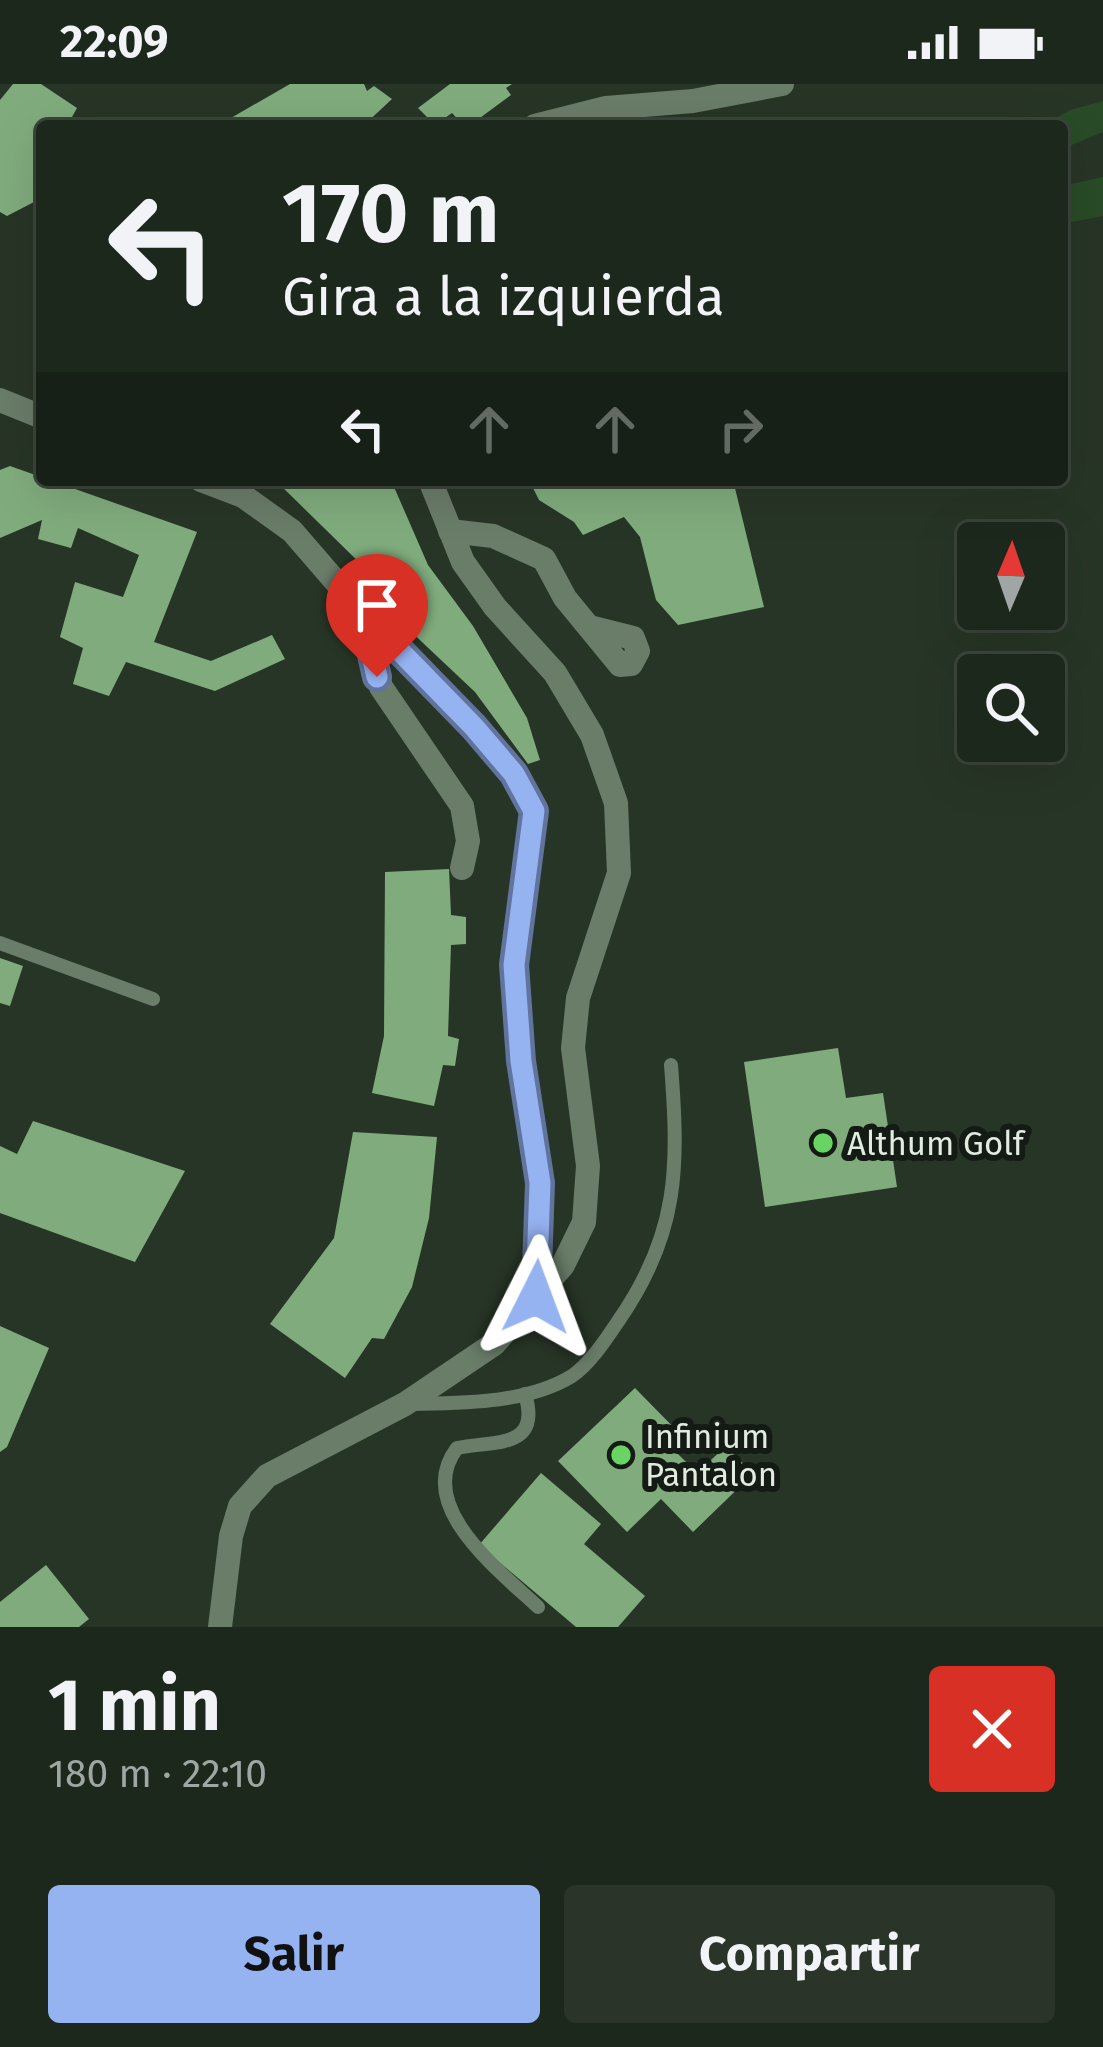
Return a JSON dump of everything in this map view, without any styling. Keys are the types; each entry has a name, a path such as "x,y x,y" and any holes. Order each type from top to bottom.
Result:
{"street":[{"path":"559,120 606,108 693,101 782,84"},
{"path":"0,400 36,415"},
{"path":"216,486 242,496 292,531 362,612 474,727 514,774 534,811 514,965 521,1061 540,1183 536,1297"},
{"path":"220,1627 231,1536 240,1506 267,1476 405,1404 494,1344 563,1265 584,1222 589,1166 573,1048 578,998 619,873 616,803 592,735 555,673 495,607 463,562 432,486"},
{"path":"450,531 493,536 544,559 565,598 589,627"},
{"path":"362,612 381,687 462,806 468,841 462,868"}],"lane":[{"path":"0,944 153,999"},
{"path":"405,1404 467,1403 525,1394 574,1374 607,1337 648,1278 671,1210 676,1125 671,1065"},
{"path":"525,1394 530,1410 526,1430 513,1441 457,1448 443,1472 445,1493 468,1542 538,1607"}],"green space":[{"path":"1103,101 1103,132 1068,147 1068,120 1052,120"},
{"path":"1103,177 1103,216 1068,223 1068,185"}],"building":[{"path":"13,84 41,84 77,108 70,120 36,120 36,198 7,216 0,212 0,100"},
{"path":"290,84 364,84 367,91 374,86 392,99 369,120 227,120"},
{"path":"450,84 512,84 506,88 511,95 477,120 458,120 452,113 442,120 430,120 418,108"},
{"path":"10,466 36,475 36,486 67,486 197,532 154,642 211,661 272,635 285,659 215,691 126,662 109,696 73,684 83,648 60,637 75,582 123,597 139,555 78,528 71,548 38,539 42,520 0,538 0,470"},
{"path":"281,486 394,486 428,565 473,626 527,718 540,760 528,764 475,692 405,626 367,570"},
{"path":"532,486 734,486 764,607 678,625 656,600 640,537 624,517 583,535 574,522 539,500"},
{"path":"449,869 451,915 466,917 466,944 451,945 448,1036 459,1039 455,1066 443,1065 434,1106 372,1093 384,1036 385,872"},
{"path":"0,958 23,966 10,1006 0,1003"},
{"name":"Althum Golf","path":"838,1048 846,1098 883,1093 897,1187 765,1207 744,1062"},
{"path":"33,1121 185,1171 135,1262 0,1213 0,1146 17,1154"},
{"path":"353,1132 437,1137 429,1218 412,1287 384,1339 372,1338 345,1378 270,1324 334,1238"},
{"path":"0,1326 49,1348 7,1447 0,1452"},
{"name":"Infinium Pantalon","path":"635,1388 684,1438 673,1449 697,1473 726,1446 753,1474 693,1532 661,1499 627,1532 558,1461"},
{"path":"541,1473 601,1524 584,1544 645,1596 618,1627 576,1627 479,1545"},
{"path":"46,1565 89,1619 79,1627 0,1627 0,1602"}],"place":[{"name":"Althum Golf","path":"823,1143"},
{"name":"Infinium Pantalon","path":"621,1455"}],"route":[{"path":"377,677 362,612 474,727 514,774 534,811 514,965 521,1061 540,1183 536,1297"}]}
